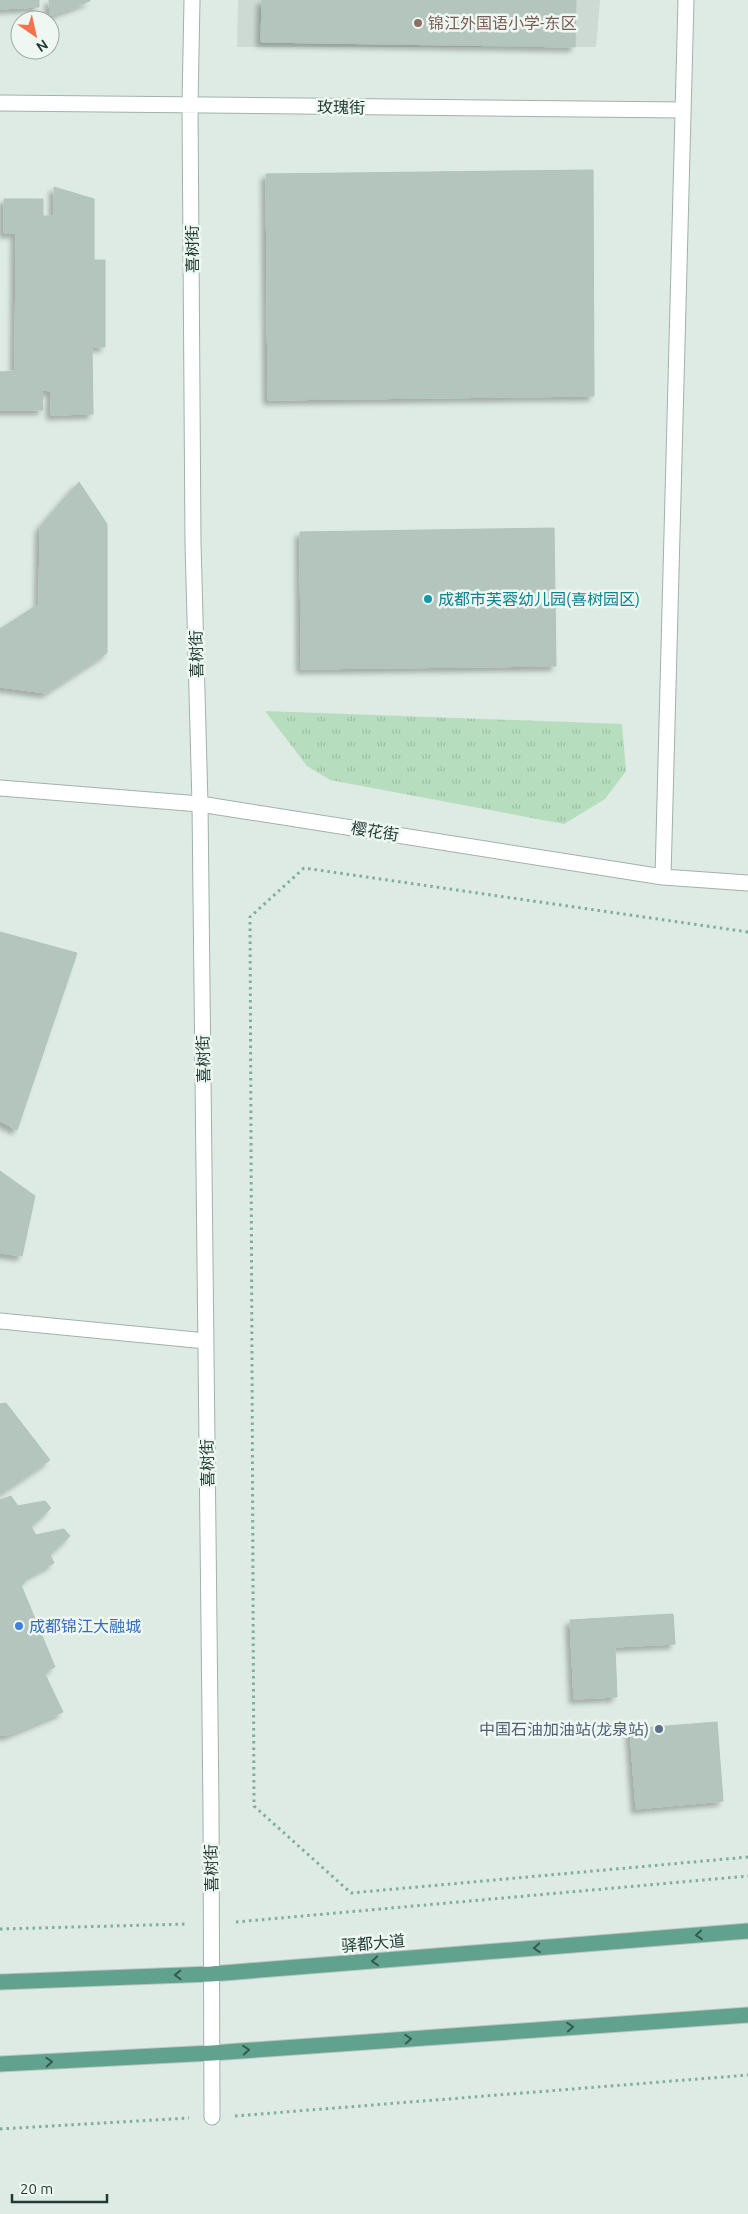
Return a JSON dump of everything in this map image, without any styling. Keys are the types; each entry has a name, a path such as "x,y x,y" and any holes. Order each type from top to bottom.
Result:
{"main road":[{"name":"驿都大道","path":"0,1982 212,1974 748,1931"},
{"path":"0,2064 212,2053 748,2015"}],"street":[{"name":"喜树街","path":"192,0 190,105 193,543 200,804 212,1924 212,2117"},
{"path":"663,877 686,0"},
{"name":"玫瑰街","path":"0,103 683,110"},
{"name":"樱花街","path":"0,788 200,804 663,877 748,883"},
{"path":"0,1321 206,1341"}],"path":[{"path":"748,932 304,868 250,917 254,1806 351,1893 748,1857"},
{"path":"0,1929 212,1924 748,1876"},
{"path":"0,2130 300,2112 748,2075"}],"shaded area":[{"name":"锦江外国语小学-东区","path":"238,0 600,0 596,47 237,47"}],"green space":[{"path":"265,711 622,724 626,771 605,799 564,824 330,780 307,766"}],"building":[{"path":"0,0 39,0 39,7 0,9"},
{"path":"49,0 90,0 60,12 60,10 50,10"},
{"name":"锦江外国语小学-东区","path":"262,0 576,0 575,47 261,42"},
{"path":"593,170 594,396 268,400 266,174"},
{"path":"54,187 94,199 94,260 105,260 105,347 92,347 93,414 51,415 51,391 42,390 43,410 0,410 0,372 15,371 16,233 4,233 4,199 43,199 43,216 54,216"},
{"path":"79,482 107,524 107,653 46,693 0,687 0,629 39,604 40,527"},
{"name":"成都市芙蓉幼儿园(喜树园区)","path":"554,528 556,666 301,669 300,532"},
{"path":"0,932 77,953 17,1130 0,1121"},
{"path":"0,1171 35,1196 22,1256 0,1253"},
{"path":"6,1403 50,1460 0,1494 0,1404"},
{"name":"成都锦江大融城","path":"11,1496 18,1506 45,1501 51,1508 31,1527 36,1535 64,1529 70,1536 50,1555 54,1563 31,1575 21,1585 55,1667 44,1672 63,1712 8,1735 0,1735 0,1500"},
{"path":"673,1614 675,1644 615,1647 617,1697 574,1699 570,1620"},
{"path":"717,1722 723,1801 636,1809 630,1729"}],"place":[{"name":"锦江外国语小学-东区","path":"418,23"},
{"name":"成都市芙蓉幼儿园(喜树园区)","path":"428,599"},
{"name":"成都锦江大融城","path":"19,1626"},
{"name":"中国石油加油站(龙泉站)","path":"659,1729"}]}
